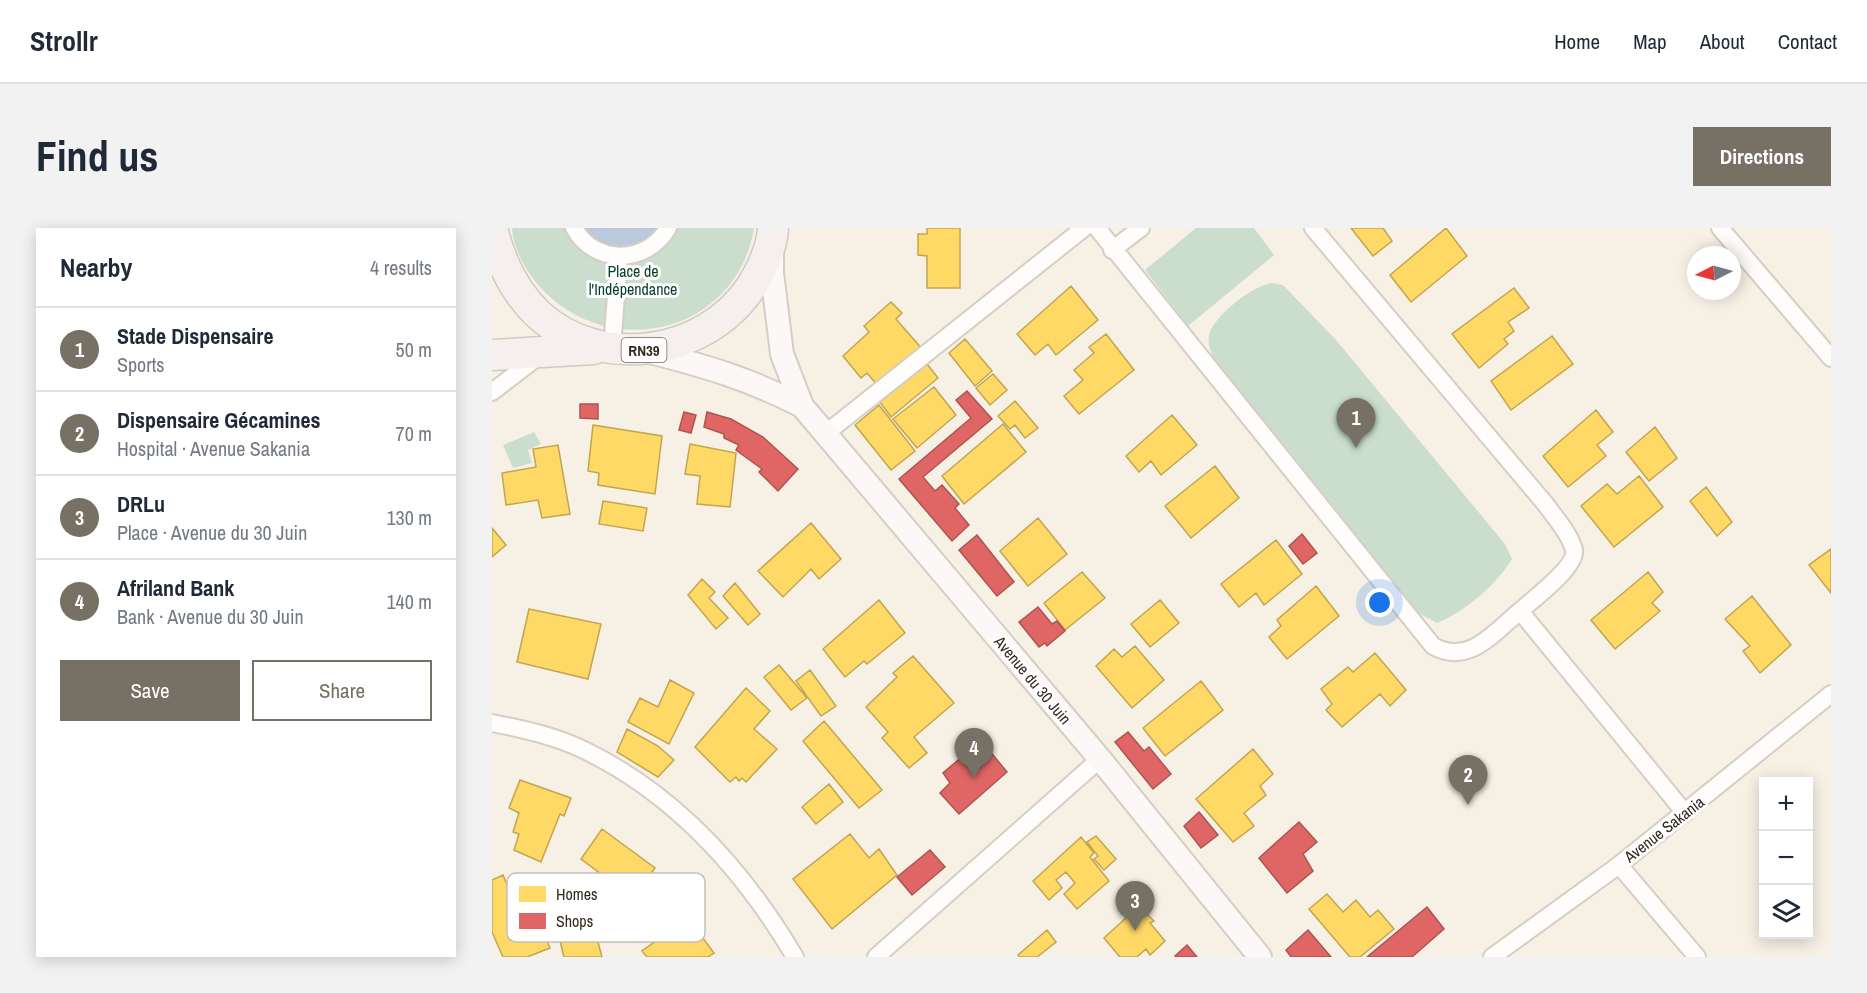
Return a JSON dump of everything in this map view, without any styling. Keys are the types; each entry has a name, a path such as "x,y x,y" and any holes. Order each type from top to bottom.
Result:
{"highway":[{"name":"RN39","path":"492,228 499,257 515,288 539,315 568,335 609,348"},
{"name":"RN39","path":"492,355 609,348 644,350 682,342 717,324 742,300 761,271 773,233"}],"street":[{"path":"574,228 594,249 619,256 644,251 655,244 668,228"},
{"path":"825,434 1084,228"},
{"path":"1097,228 1112,250 1433,646 1453,654 1472,651 1570,565 1574,552 1570,540 1547,506 1313,228"},
{"path":"1112,250 1141,228"},
{"path":"1720,228 1831,358"},
{"path":"773,233 772,273 782,354 802,406"},
{"path":"609,348 619,256"},
{"path":"644,350 726,372 753,382 802,406"},
{"path":"492,392 544,352"},
{"name":"Avenue du 30 Juin","path":"802,406 1100,759 1260,957"},
{"path":"1520,611 1685,813"},
{"name":"Avenue Sakania","path":"1492,957 1619,865 1831,693"},
{"path":"492,723 533,732 582,748 618,768 663,799 697,830 766,909 795,957"},
{"path":"876,957 1100,759"},
{"path":"1619,865 1697,957"}],"green space":[{"name":"Place de l'Indépendance","path":"512,228 754,228 743,264 723,292 698,313 667,326 635,330 601,325 570,312 541,288 522,260 515,244"},
{"path":"1196,228 1254,228 1274,255 1188,326 1145,270"},
{"path":"1272,283 1283,285 1336,340 1505,544 1512,559 1505,569 1479,597 1448,618 1437,623 1418,613 1214,360 1209,339 1210,332 1220,317 1255,289"},
{"path":"534,432 541,444 528,450 532,463 513,468 503,445"}],"water":[{"path":"582,228 658,228 640,243 620,247 600,242"}],"building: Homes":[{"path":"927,228 960,228 960,288 927,288 927,256 918,255 918,234 927,234"},
{"path":"1351,228 1383,228 1392,241 1373,256"},
{"path":"1446,228 1467,256 1411,302 1390,275"},
{"path":"1071,286 1098,320 1056,355 1048,344 1035,355 1017,334"},
{"path":"1514,288 1529,308 1508,322 1514,331 1504,339 1508,344 1479,368 1452,334"},
{"path":"891,302 902,313 896,319 922,349 879,387 867,373 861,378 843,356 869,332 864,326"},
{"path":"1106,334 1134,370 1079,414 1064,396 1083,380 1074,370 1094,353 1089,347"},
{"path":"1552,336 1573,364 1511,410 1491,381"},
{"path":"965,339 992,371 975,386 949,353"},
{"path":"927,364 938,378 891,417 880,402"},
{"path":"993,374 1007,390 990,405 976,388"},
{"path":"934,387 956,415 917,448 893,419"},
{"path":"1015,401 1038,428 1025,438 1015,425 1010,429 998,416"},
{"path":"879,405 915,451 891,470 855,425"},
{"path":"1596,410 1613,432 1597,445 1606,456 1568,487 1543,456"},
{"path":"1172,415 1197,445 1161,475 1151,461 1139,472 1126,456"},
{"path":"1003,424 1026,452 964,504 942,476"},
{"path":"593,425 662,436 655,494 598,485 599,473 588,471"},
{"path":"1655,427 1677,458 1649,481 1626,452"},
{"path":"690,444 736,453 730,507 697,504 700,476 685,474"},
{"path":"558,445 570,514 542,518 538,500 506,505 502,473 536,467 533,449"},
{"path":"1215,466 1239,498 1191,538 1165,506"},
{"path":"1639,476 1663,507 1614,547 1581,506 1607,484 1617,494"},
{"path":"1706,487 1732,522 1717,536 1690,501"},
{"path":"603,501 647,508 643,531 599,524"},
{"path":"1038,518 1067,554 1028,586 1000,551"},
{"path":"811,523 841,559 819,579 811,569 783,597 758,571"},
{"path":"492,528 506,545 492,557"},
{"path":"1276,540 1302,574 1264,605 1256,593 1239,607 1221,584"},
{"path":"1831,549 1831,593 1809,565"},
{"path":"1082,572 1105,598 1065,630 1044,603"},
{"path":"1648,572 1663,592 1652,603 1660,611 1615,649 1591,620"},
{"path":"702,579 715,592 709,598 728,618 716,629 688,595"},
{"path":"735,583 760,614 748,625 723,596"},
{"path":"1316,586 1339,616 1287,659 1269,637 1281,626 1277,620"},
{"path":"1752,596 1791,645 1760,673 1743,651 1750,646 1725,619"},
{"path":"879,600 905,633 867,664 864,661 845,677 823,649"},
{"path":"1160,600 1179,623 1150,647 1131,624"},
{"path":"529,609 601,624 588,679 517,662"},
{"path":"1135,646 1164,680 1132,708 1096,666 1114,649 1122,657"},
{"path":"1375,653 1406,690 1390,706 1380,694 1342,727 1326,710 1332,704 1321,689 1348,667 1353,672"},
{"path":"913,656 954,703 914,737 927,753 909,768 882,738 888,732 866,707 897,677 893,673"},
{"path":"779,665 807,698 791,710 764,677"},
{"path":"810,670 836,706 821,716 796,681"},
{"path":"670,680 694,693 669,744 628,722 640,698 658,707"},
{"path":"1201,681 1223,710 1165,756 1143,728"},
{"path":"746,688 770,711 754,729 777,749 746,782 742,778 739,781 736,777 730,782 695,747"},
{"path":"824,721 882,790 859,808 803,741"},
{"path":"627,729 658,746 674,760 658,777 617,752"},
{"path":"1253,749 1273,774 1260,786 1266,795 1244,813 1254,826 1233,842 1196,799"},
{"path":"520,780 571,798 564,816 560,814 541,862 514,850 519,834 513,832 519,813 509,808"},
{"path":"829,784 843,802 816,824 802,807"},
{"path":"602,829 655,868 651,873 600,873 581,859"},
{"path":"850,834 869,858 879,849 897,875 832,929 793,879"},
{"path":"1096,836 1116,859 1104,870 1094,859 1098,856 1087,842"},
{"path":"1081,837 1094,853 1090,857 1109,881 1077,909 1064,894 1075,883 1066,872 1056,880 1062,888 1049,900 1033,881"},
{"path":"503,875 507,884 507,942 548,942 550,948 527,957 503,957 492,932 492,880"},
{"path":"1327,894 1343,912 1356,900 1370,917 1378,910 1394,929 1360,957 1350,957 1309,909"},
{"path":"1139,906 1154,921 1150,923 1165,941 1150,955 1146,949 1137,957 1120,957 1104,938"},
{"path":"1047,930 1056,942 1037,957 1018,955"},
{"path":"705,941 714,953 708,957 647,957 642,951 655,942"},
{"path":"560,942 598,942 602,957 564,957"}],"building: Shops":[{"path":"967,391 992,419 923,477 935,491 942,485 959,504 955,508 969,525 952,541 899,479 971,418 956,400"},
{"path":"580,404 598,404 598,419 580,418"},
{"path":"684,412 696,415 691,433 679,430"},
{"path":"707,412 731,419 763,437 798,469 778,491 759,472 762,469 736,450 739,445 724,438 724,434 704,427"},
{"path":"1302,534 1317,553 1303,564 1289,546"},
{"path":"977,535 1014,582 997,596 959,550"},
{"path":"1038,607 1052,624 1057,621 1065,631 1047,646 1045,643 1039,647 1019,622"},
{"path":"1128,732 1144,751 1149,747 1171,774 1153,789 1115,742"},
{"path":"979,738 1007,772 959,814 940,793 950,783 943,773 964,755 961,752"},
{"path":"1199,812 1218,835 1201,848 1184,826"},
{"path":"1299,822 1317,842 1303,854 1313,871 1287,893 1259,858"},
{"path":"930,850 945,867 912,895 897,877"},
{"path":"1427,907 1444,929 1412,957 1367,957"},
{"path":"1308,930 1331,957 1291,957 1286,950"},
{"path":"1187,945 1197,957 1175,956"}],"place":[{"name":"Stade Dispensaire","path":"1356,448"},
{"name":"Afriland Bank","path":"974,778"},
{"name":"Dispensaire Gécamines","path":"1468,805"},
{"name":"DRLu","path":"1135,931"}]}
